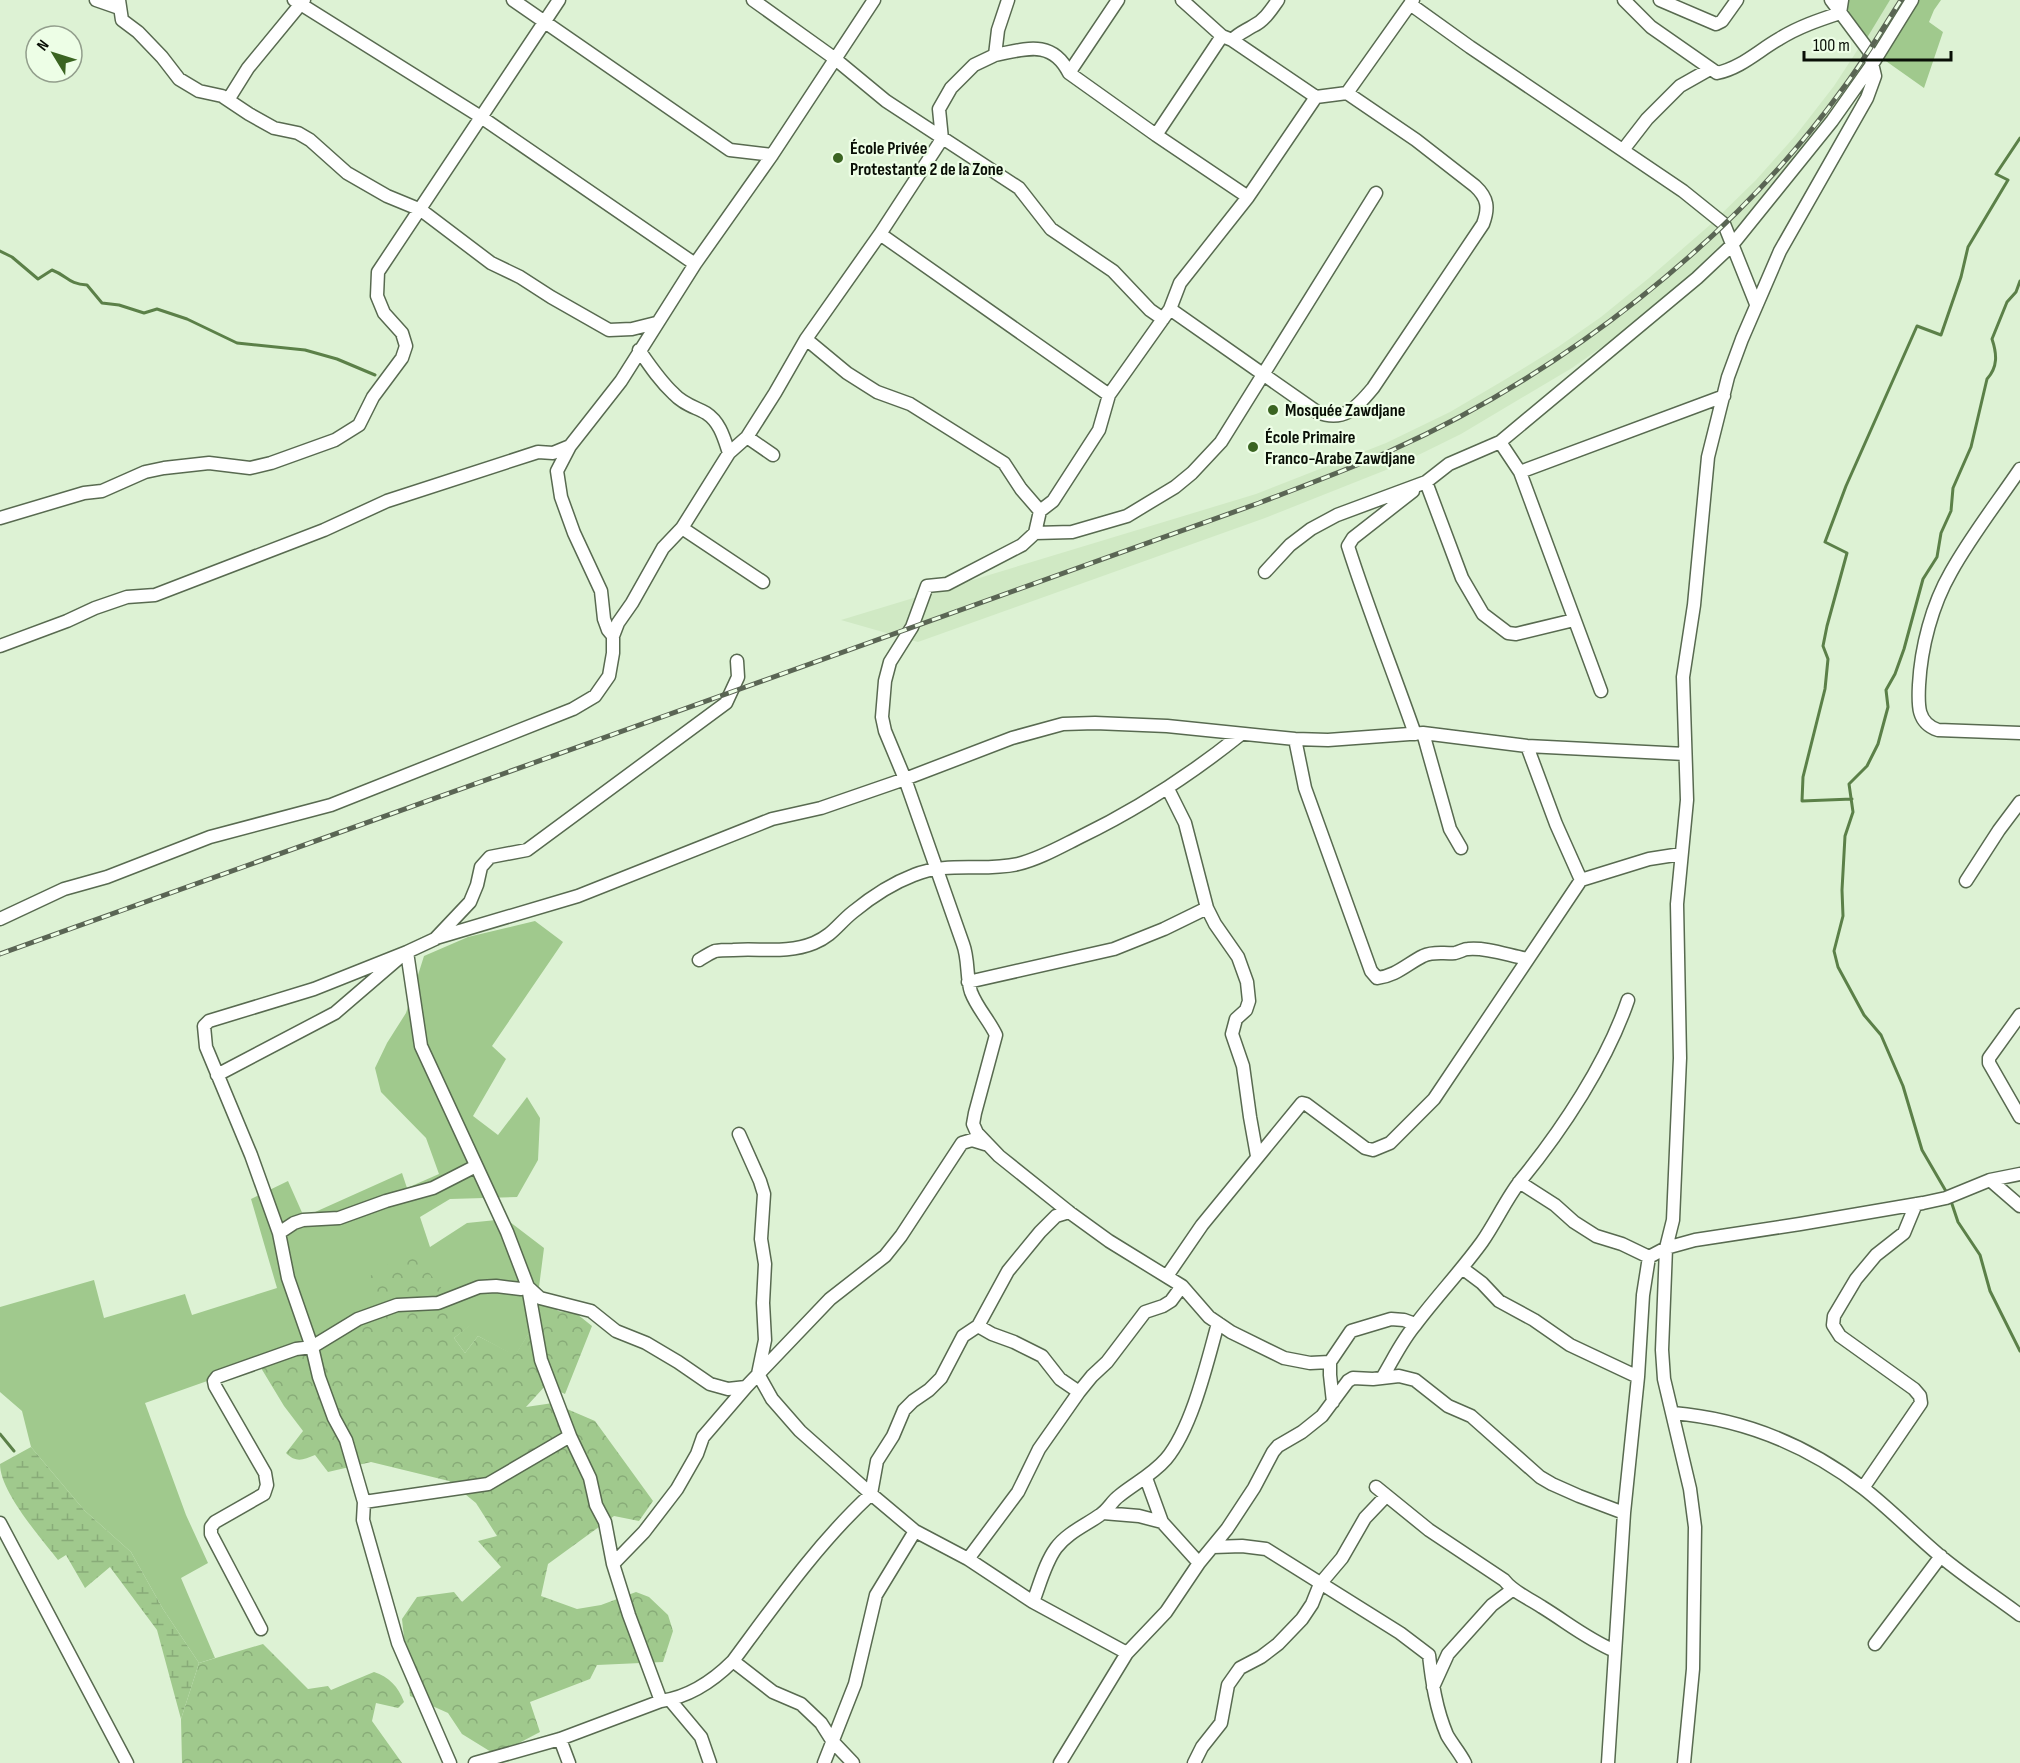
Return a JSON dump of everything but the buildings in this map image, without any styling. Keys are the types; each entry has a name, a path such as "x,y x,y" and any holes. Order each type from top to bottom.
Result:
{"street":[{"path":"96,0 119,4 122,20 138,32 179,79 199,91 222,96 274,128 298,133 310,140 346,173 387,196 421,210 491,262 609,330 632,329 656,323"},
{"path":"513,0 730,150 772,155"},
{"path":"0,518 84,493 102,491 145,472 164,468 208,463 250,468 271,463 335,440 359,424 373,397 402,358 406,346 402,333 384,313 377,296 378,272 559,0"},
{"path":"753,0 834,58 886,101 1019,188 1051,229 1113,272 1150,310 1167,314 1263,374 1317,412 1328,417 1348,413 1360,404 1373,388 1484,224 1488,205 1483,193 1475,186 1416,140 1347,93 1316,96 1227,38 1182,0"},
{"path":"613,636 604,619 601,591 574,533 561,498 557,471 570,446 621,381 695,264 772,155 874,0"},
{"path":"995,55 998,30 1008,0"},
{"path":"1070,73 1118,0"},
{"path":"1156,135 1227,38 1255,26 1269,13 1278,0"},
{"path":"1624,0 1651,27 1717,73 1742,64 1779,39 1841,6"},
{"path":"1660,0 1716,24 1722,21 1737,0"},
{"path":"1684,1763 1693,1670 1695,1527 1691,1497 1664,1379 1662,1350 1666,1248 1672,1220 1680,1058 1677,904 1687,800 1683,677 1694,605 1708,458 1742,339 1780,251 1867,98 1875,76 1869,51 1841,6 1831,0"},
{"path":"1461,848 1450,829 1419,733 1360,585 1348,546 1353,538 1449,464 1500,442 1574,378 1617,346 1698,278 1732,245 1832,121 1873,63 1912,0"},
{"path":"228,100 248,68 300,1 482,117 695,264"},
{"path":"1347,93 1412,2 1470,47 1683,191 1724,224 1756,304"},
{"path":"0,919 64,889 107,876 210,837 331,805 573,709 595,696 609,676 613,636 618,623 663,548 682,528 729,453 747,437 776,393 806,339 942,139 939,109 951,88 974,65 995,55 1026,49 1050,50 1063,60 1070,73 1248,197"},
{"path":"1623,150 1647,119 1680,86 1710,69"},
{"path":"613,1564 644,1532 677,1489 697,1454 703,1437 746,1387 830,1299 885,1256 901,1236 973,1124 996,1035 973,996 968,982 967,955 905,779 885,731 882,717 883,700 890,662 912,627 927,586 947,584 1022,544 1035,533 1040,511 1053,501 1099,430 1109,395 1167,314 1180,283 1248,197 1316,96"},
{"path":"1035,533 1072,532 1127,516 1175,487 1192,473 1221,442 1376,193"},
{"path":"879,234 1109,395"},
{"path":"806,339 847,373 877,392 910,404 1004,463 1021,489 1040,511"},
{"path":"639,350 655,374 675,396 692,408 707,414 721,428 729,453"},
{"path":"1520,472 1724,396"},
{"path":"747,437 773,455"},
{"path":"1500,442 1520,472 1601,691"},
{"path":"0,646 127,597 155,595 324,530 387,501 538,452 553,453 570,446"},
{"path":"2020,469 1950,573 1927,634 1918,696 1920,716 1930,728 2020,733"},
{"path":"1265,572 1290,545 1337,515 1422,484"},
{"path":"1422,484 1462,578 1483,614 1508,633 1516,634 1574,620"},
{"path":"682,528 763,582"},
{"path":"435,939 470,902 481,867 490,857 527,850 726,703 738,677 737,661"},
{"path":"450,1763 398,1643 363,1520 364,1502 346,1440 334,1418 319,1377 312,1347 288,1278 279,1233 251,1155 206,1047 203,1034 204,1026 209,1021 314,989 435,939 578,896 772,819 821,808 1012,738 1063,724 1167,726 1240,735 1328,740 1419,733 1527,746 1685,754"},
{"path":"699,960 715,951 785,951 813,943 836,930 852,913 883,891 914,875 936,868 994,867 1018,864 1046,854 1121,817 1168,789 1240,735"},
{"path":"1295,739 1305,788 1371,971 1377,978 1389,977 1413,961 1438,952 1457,953 1467,948 1528,959"},
{"path":"1527,746 1556,824 1581,880"},
{"path":"1168,789 1185,823 1207,908 1238,957 1249,992 1246,1010 1236,1019 1232,1034 1243,1066 1257,1156"},
{"path":"1966,881 2020,802"},
{"path":"1167,1276 1202,1225 1302,1104 1306,1104 1365,1148 1373,1150 1389,1143 1434,1099 1581,880 1649,859 1681,854"},
{"path":"968,982 1114,949 1164,929 1207,908"},
{"path":"217,1075 335,1013 407,952"},
{"path":"407,952 421,1046 507,1232 528,1287 541,1360 570,1436 590,1478 596,1506 605,1522 613,1564 629,1616 666,1700 701,1737 710,1763"},
{"path":"1382,1378 1415,1324 1462,1268 1494,1224 1519,1182 1534,1165 1586,1087 1619,1026 1628,1000"},
{"path":"2020,1015 1989,1058 1989,1063 2020,1117"},
{"path":"973,1124 977,1133 987,1144 1069,1212 1120,1248 1182,1286 1209,1317 1241,1337 1284,1358 1310,1364 1330,1362"},
{"path":"739,1134 764,1194 761,1239 765,1264 763,1303 765,1340 758,1374 772,1399 800,1431 915,1530 968,1559 1033,1602 1127,1653"},
{"path":"962,1143 972,1140 987,1144"},
{"path":"279,1233 303,1220 339,1218 386,1201 434,1188 476,1166"},
{"path":"1649,1257 1666,1248 1695,1239 1916,1204 1950,1196 1990,1180 2020,1174"},
{"path":"1990,1180 2020,1206"},
{"path":"1519,1182 1537,1192 1574,1222 1596,1236 1622,1244 1649,1257"},
{"path":"1863,1488 1921,1403 1920,1396 1914,1389 1840,1336 1833,1325 1834,1316 1856,1279 1876,1255 1904,1233 1916,1204"},
{"path":"475,1763 560,1739 700,1687 718,1676 733,1661 822,1544 842,1521 871,1494 877,1461 893,1436 904,1410 941,1378 963,1336 978,1326 1008,1271 1056,1216 1069,1212"},
{"path":"1608,1763 1624,1513 1638,1377 1643,1295 1649,1257"},
{"path":"1462,1268 1482,1283 1499,1301 1534,1320 1570,1345 1638,1377"},
{"path":"261,1629 211,1534 211,1527 215,1522 264,1494 267,1485 265,1473 215,1386 214,1381 217,1377 296,1349 312,1347 358,1320 397,1305 438,1303 478,1287 496,1286 521,1289 528,1287"},
{"path":"968,1559 1018,1492 1039,1449 1079,1392 1107,1362 1145,1312 1171,1301 1182,1286"},
{"path":"528,1287 540,1298 591,1311 616,1331 646,1343 710,1384 728,1389 746,1387"},
{"path":"1333,1402 1330,1362 1346,1337 1357,1328 1391,1319 1415,1324"},
{"path":"1033,1602 1057,1547 1072,1533 1103,1513 1119,1496 1146,1478 1167,1458 1177,1441 1203,1375 1218,1323"},
{"path":"978,1326 992,1335 1014,1342 1042,1356 1060,1379 1079,1392"},
{"path":"1060,1763 1127,1653 1166,1612 1199,1563 1227,1529 1249,1496 1272,1452 1322,1416 1348,1381 1353,1378 1399,1376 1415,1380 1448,1406 1471,1416 1552,1484 1624,1513"},
{"path":"1673,1413 1733,1423 1779,1437 1833,1468 1863,1488 1941,1556 2020,1615"},
{"path":"364,1502 488,1484 570,1436"},
{"path":"1146,1478 1162,1522 1199,1563"},
{"path":"1376,1487 1429,1530 1504,1580 1512,1590 1551,1612 1591,1641 1616,1651"},
{"path":"1194,1763 1202,1747 1221,1723 1228,1685 1240,1668 1261,1657 1278,1644 1302,1619 1312,1604 1320,1584 1342,1558 1365,1518 1386,1496"},
{"path":"1103,1513 1139,1516 1162,1522"},
{"path":"0,1523 127,1763"},
{"path":"824,1763 855,1684 876,1595 915,1530"},
{"path":"1213,1547 1242,1546 1266,1549 1429,1654 1439,1714 1449,1737 1466,1763"},
{"path":"1875,1644 1941,1556"},
{"path":"1433,1688 1448,1654 1492,1605 1512,1590"},
{"path":"733,1661 773,1692 801,1704 821,1723 833,1742 852,1763"},
{"path":"560,1739 569,1763"}],"shaded area":[{"path":"1890,0 1919,0 1883,59 1815,151 1728,243 1616,337 1572,368 1461,434 1396,466 1265,518 918,642 841,620 1256,494 1386,443 1450,412 1506,379 1601,317 1711,224 1756,180 1796,135 1834,86"}],"green space":[{"path":"1828,0 1890,0 1862,46"},
{"path":"1919,0 1941,0 1929,22 1943,32 1924,88 1883,59"},
{"path":"535,921 563,942 492,1046 506,1059 473,1116 498,1135 527,1097 540,1118 538,1160 517,1197 450,1199 420,1217 430,1247 467,1223 506,1219 544,1248 537,1320 515,1356 478,1336 465,1353 454,1338 470,1325 376,1309 317,1342 145,1403 186,1515 208,1563 181,1578 215,1658 199,1663 163,1609 131,1552 84,1510 31,1447 22,1411 0,1392 0,1307 94,1280 104,1318 185,1294 192,1315 277,1288 251,1199 288,1181 304,1217 402,1173 407,1188 439,1174 426,1138 381,1092 375,1068 387,1043 406,1013 424,956 468,937"},
{"path":"411,1250 471,1325 454,1338 465,1353 478,1336 515,1355 537,1320 539,1287 558,1311 577,1314 592,1326 565,1394 546,1385 526,1407 553,1403 595,1421 653,1501 639,1521 614,1516 548,1564 541,1596 577,1609 601,1605 636,1592 649,1597 668,1615 673,1631 663,1662 597,1665 590,1679 530,1702 540,1732 496,1755 462,1734 448,1713 410,1696 402,1619 417,1597 454,1592 462,1602 501,1567 478,1541 497,1536 476,1503 449,1481 371,1462 328,1472 315,1455 300,1460 290,1456 286,1453 303,1431 284,1406 258,1363 317,1342 324,1325 376,1309 364,1280"},
{"path":"31,1447 84,1510 131,1552 163,1609 199,1663 181,1719 157,1630 110,1567 85,1588 66,1555 58,1560 14,1501 2,1475 0,1464"},
{"path":"263,1644 308,1689 328,1686 331,1690 374,1672 389,1679 399,1691 404,1702 398,1708 376,1703 372,1721 402,1763 182,1763 181,1719 199,1663"}],"waterway":[{"path":"1852,799 1802,801 1803,777 1825,689 1828,659 1823,646 1847,553 1825,542 1846,486 1917,326 1941,335 1961,277 1968,247 2008,180 1996,174 2020,138"},
{"path":"0,251 12,257 38,279 52,270 72,281 87,285 102,303 119,305 144,313 157,309 187,319 237,343 305,350 337,359 375,375"},
{"path":"1947,1193 1922,1150 1903,1086 1881,1035 1864,1015 1838,967 1834,951 1843,916 1845,836 1853,812 1849,784 1867,766 1878,744 1888,707 1886,690 1895,674 1904,649 1923,579 1937,557 1941,533 1951,511 1953,488 1971,447 1987,379 1995,365 1996,355 1992,339 2007,302 2016,292 2020,281"},
{"path":"1951,1201 1958,1222 1980,1255 1990,1291 2020,1351"},
{"path":"0,1434 14,1451"}],"railway":[{"path":"0,954 1259,503 1374,458 1454,420 1517,384 1578,344 1638,300 1695,252 1748,201 1797,147 1849,80 1901,0"}],"place":[{"name":"École Privée Protestante 2 de la Zone","path":"838,158"},
{"name":"Mosquée Zawdjane","path":"1273,410"},
{"name":"École Primaire Franco-Arabe Zawdjane","path":"1253,447"}]}
